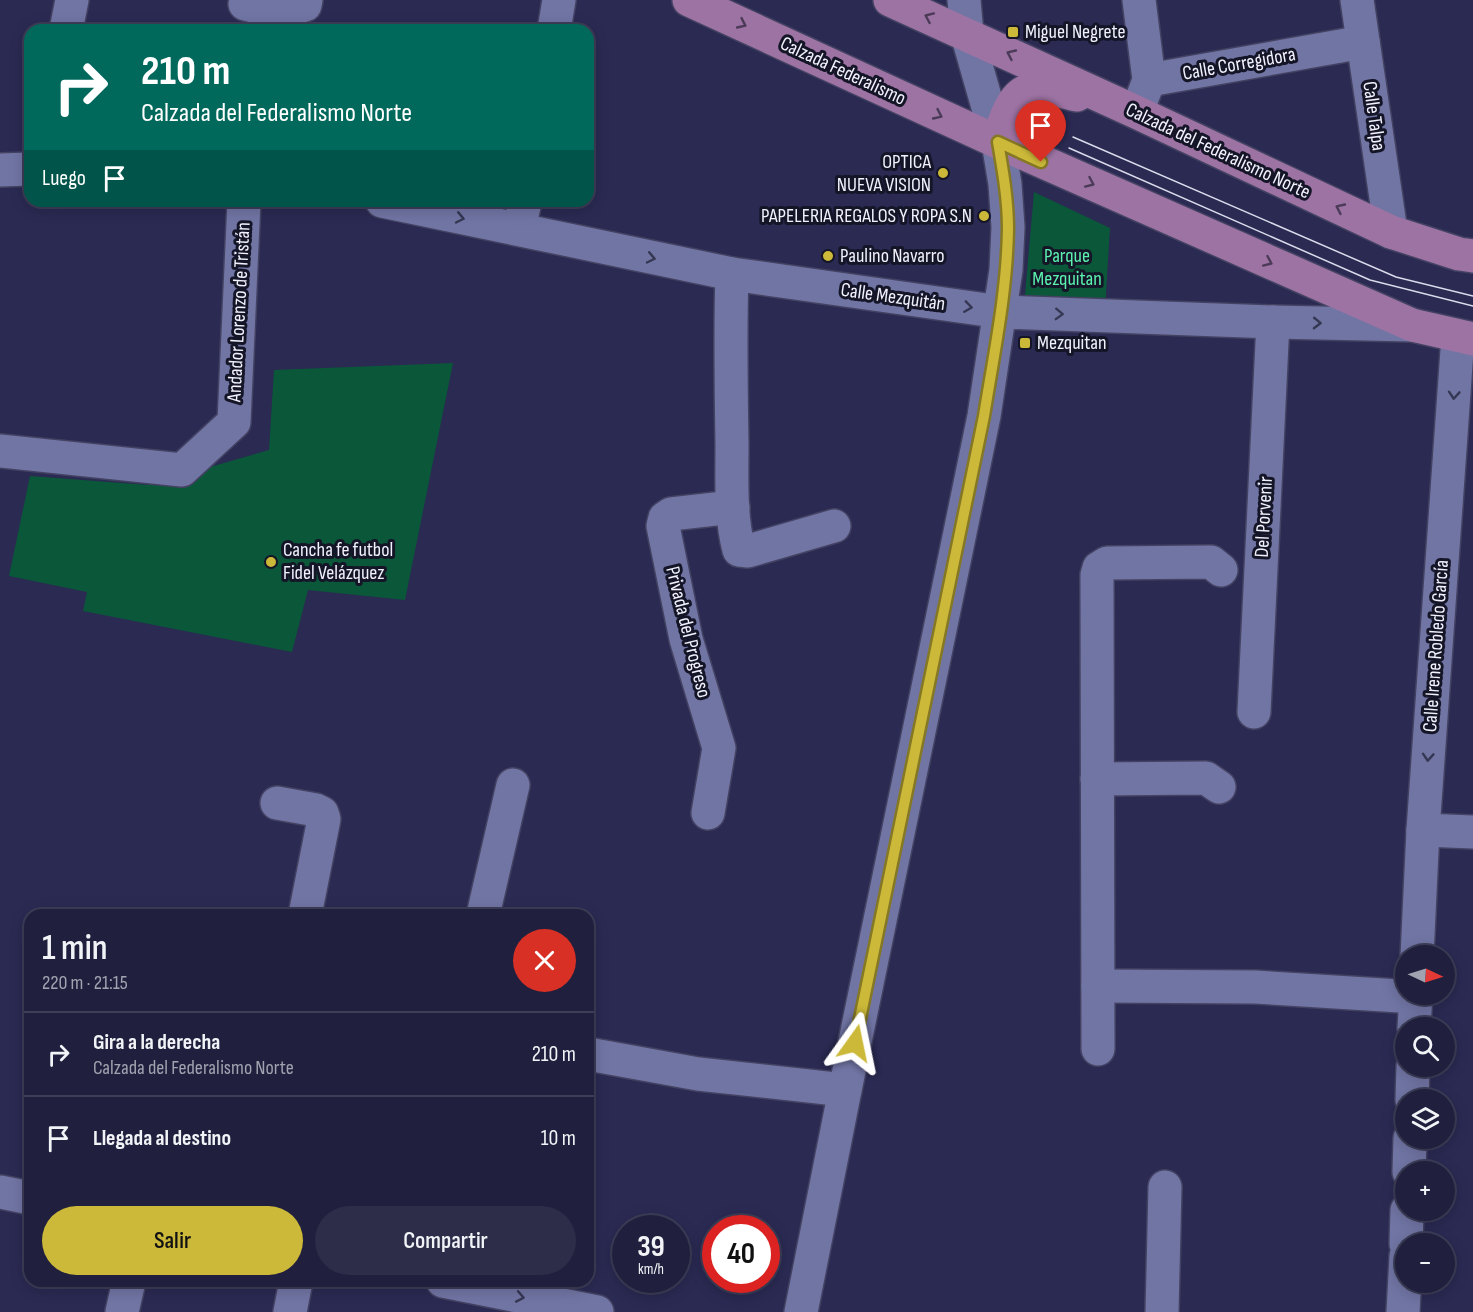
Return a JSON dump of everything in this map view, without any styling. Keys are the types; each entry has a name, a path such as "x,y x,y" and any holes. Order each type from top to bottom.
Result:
{"main road":[{"name":"Calzada Federalismo","path":"689,0 998,142"},
{"path":"890,0 967,34"},
{"name":"Calzada del Federalismo Norte","path":"967,34 1391,232 1459,254 1473,256"},
{"path":"1123,106 1042,88 1031,90 1023,93 1013,102 998,142 1412,325 1466,338"}],"street":[{"path":"67,24 72,0"},
{"path":"244,4 282,13 305,5 306,0"},
{"path":"555,24 559,0"},
{"path":"801,1312 984,416 1001,312 1008,227 1005,184 998,142 967,34 964,0"},
{"path":"1123,106 1149,80 1139,0"},
{"name":"Calle Talpa","path":"1357,0 1391,232"},
{"name":"Calle Corregidora","path":"1149,80 1363,42"},
{"path":"0,170 24,169"},
{"name":"Andador Lorenzo de Tristán","path":"0,451 182,470 234,422 244,207"},
{"name":"Calle Mezquitán","path":"411,207 732,274 1001,312 1412,325"},
{"path":"732,274 730,328 733,507 739,550 748,551 834,526"},
{"name":"Del Porvenir","path":"1254,712 1273,322"},
{"name":"Calle Irene Robledo García","path":"1418,945 1423,830 1466,338"},
{"name":"Privada del Progreso","path":"708,813 719,747 686,639 663,526 665,519 671,514 733,507"},
{"path":"1098,1049 1097,575 1099,568 1107,563 1211,562 1221,570"},
{"path":"1097,779 1206,778 1219,787"},
{"path":"484,909 513,785"},
{"path":"277,803 316,810 322,813 324,819 306,909"},
{"path":"1423,830 1473,832"},
{"path":"1098,986 1255,987 1415,1006"},
{"path":"594,1055 698,1074 845,1090"},
{"path":"1162,1312 1166,1187"},
{"path":"0,1192 24,1197"},
{"path":"122,1312 128,1287"},
{"path":"290,1312 295,1287"},
{"path":"472,1287 597,1312"},
{"path":"1403,1312 1404,1293"}],"green space":[{"name":"Parque Mezquitan","path":"1034,192 1110,228 1105,310 1024,306"},
{"path":"453,363 405,600 308,590 292,652 83,611 87,592 9,576 30,476 148,485 269,450 274,370"}],"tram line":[{"path":"1073,137 1396,277 1473,296"},
{"path":"1069,148 1370,280 1473,306"}],"place":[{"name":"Miguel Negrete","path":"1013,32"},
{"name":"OPTICA NUEVA VISION","path":"943,173"},
{"name":"PAPELERIA REGALOS Y ROPA S.N","path":"984,216"},
{"name":"Paulino Navarro","path":"828,256"},
{"name":"Mezquitan","path":"1025,343"},
{"name":"Cancha fe futbol Fidel Velázquez","path":"271,562"}],"route":[{"path":"855,1043 984,416 1001,312 1008,227 1005,184 998,142 1041,162"}]}
